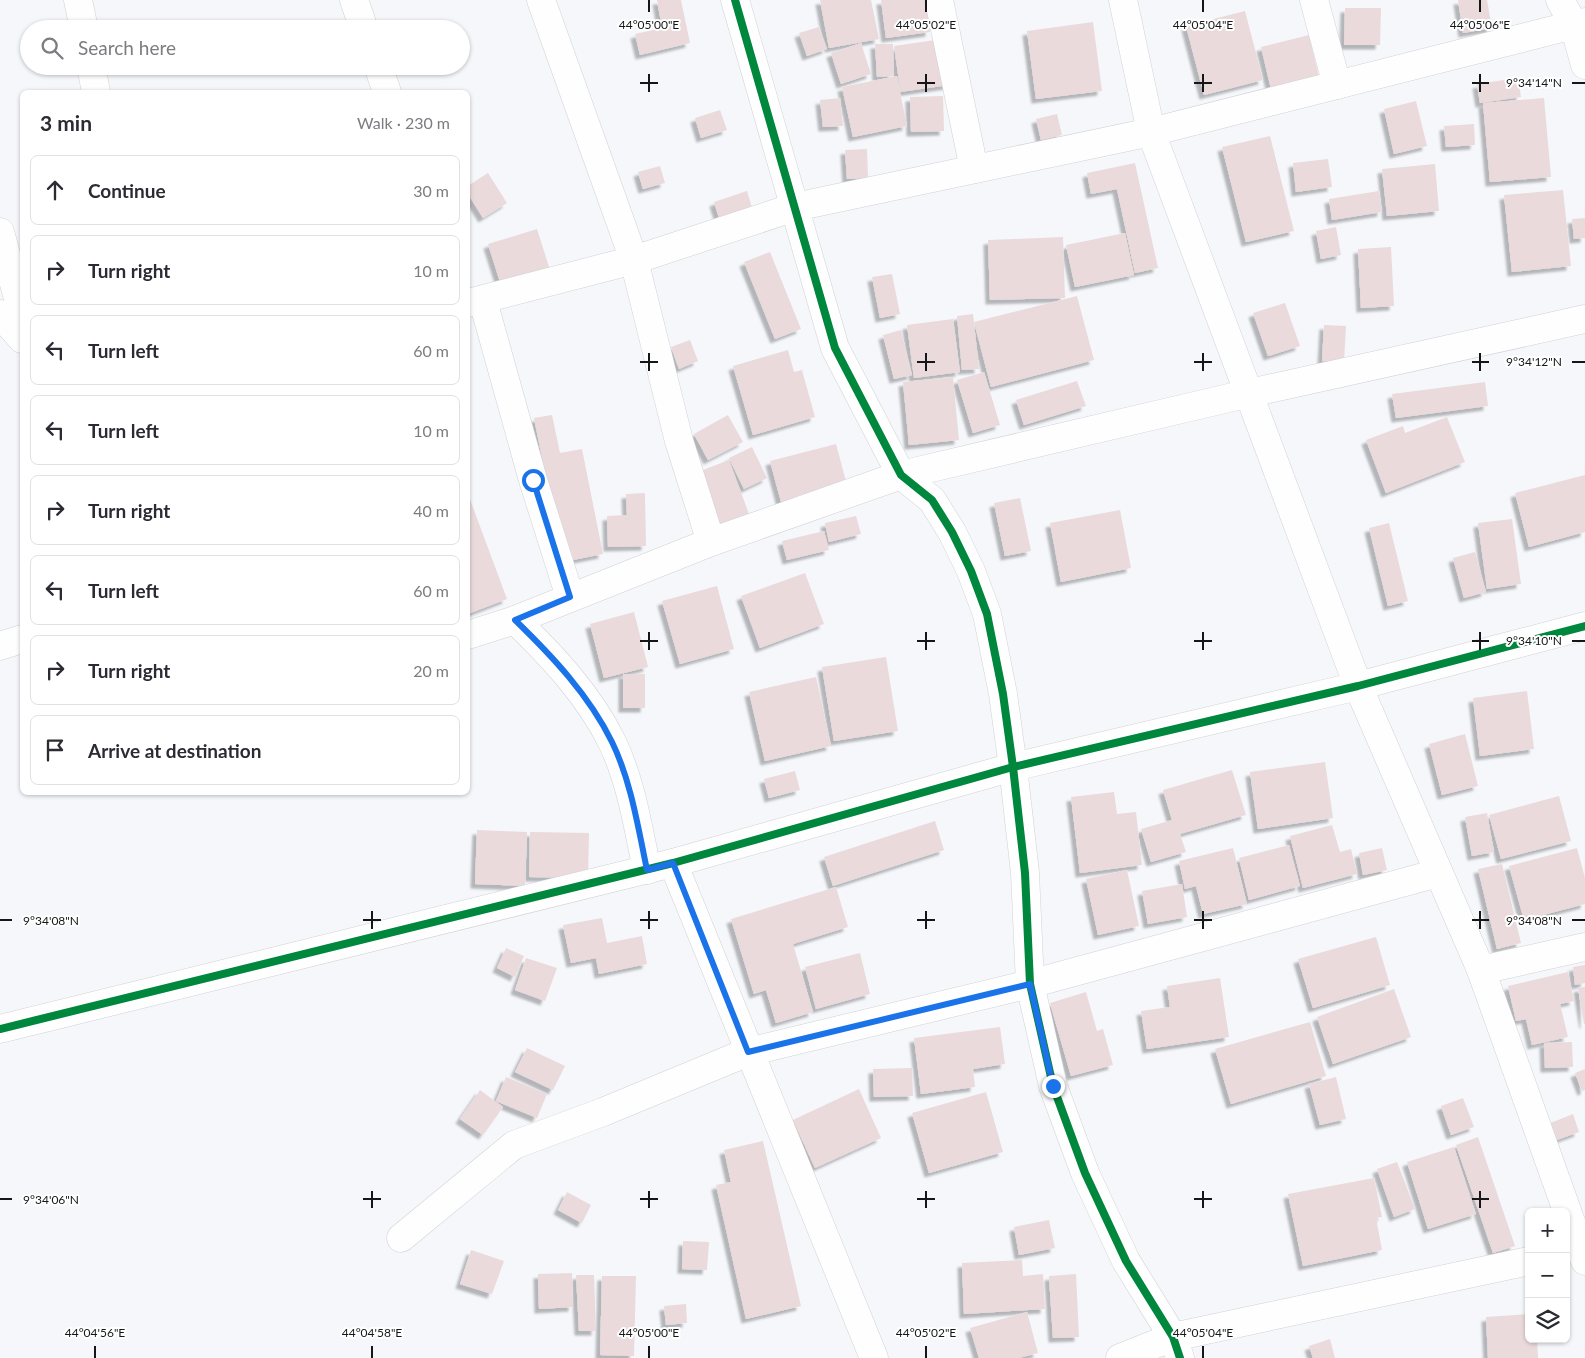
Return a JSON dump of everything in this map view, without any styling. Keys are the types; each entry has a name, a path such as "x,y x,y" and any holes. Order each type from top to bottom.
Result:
{"street":[{"path":"78,0 82,20"},
{"path":"354,0 361,20"},
{"path":"541,0 634,260 679,441 711,542"},
{"path":"735,0 835,348 901,474 932,500 952,532 971,571 987,614 1003,694 1025,873 1030,984 1053,1086 1085,1173 1126,1261 1176,1348"},
{"path":"939,0 974,169"},
{"path":"1123,0 1151,132 1358,686 1481,970 1579,1253"},
{"path":"1314,0 1337,85"},
{"path":"1560,0 1579,24 1585,66"},
{"path":"570,597 475,302 634,260 795,207 1151,132 1579,24"},
{"path":"93,75 96,90"},
{"path":"381,75 386,90"},
{"path":"0,232 20,307"},
{"path":"0,314 20,337"},
{"path":"470,634 515,620 711,542 901,474 1250,393 1585,319"},
{"path":"515,620 544,648 591,704 613,743 630,794 647,870"},
{"path":"0,1029 647,870 1012,767 1358,686 1585,626"},
{"path":"0,646 20,640"},
{"path":"673,863 748,1052 874,1358"},
{"path":"401,1238 514,1145 748,1052 1030,984 1438,873"},
{"path":"1481,970 1585,947"},
{"path":"1120,1358 1176,1348 1525,1262"}],"building":[{"path":"657,0 681,0 690,43 640,55 635,34 662,28"},
{"path":"820,0 871,0 879,39 829,48"},
{"path":"881,0 926,0 930,32 886,38"},
{"path":"1458,0 1487,0 1492,28 1463,33"},
{"path":"1345,8 1381,8 1380,45 1344,45"},
{"path":"1245,11 1263,80 1204,95 1186,26"},
{"path":"1093,22 1102,91 1036,99 1027,31"},
{"path":"819,27 827,49 807,56 799,33"},
{"path":"1309,35 1319,77 1271,89 1261,47"},
{"path":"942,39 949,85 900,92 907,126 853,137 842,87 897,76 900,88 894,46"},
{"path":"861,43 871,74 841,84 831,53"},
{"path":"875,44 893,44 894,76 877,77"},
{"path":"1518,78 1521,97 1480,103 1477,84"},
{"path":"943,96 944,131 911,132 910,97"},
{"path":"840,98 843,126 823,127 820,100"},
{"path":"1544,98 1551,177 1490,182 1483,103"},
{"path":"1416,101 1427,146 1394,154 1384,109"},
{"path":"720,110 727,130 701,138 695,118"},
{"path":"1057,114 1062,135 1041,140 1036,119"},
{"path":"1474,124 1475,145 1446,147 1444,126"},
{"path":"1270,136 1294,231 1246,242 1222,147"},
{"path":"867,149 868,178 847,179 845,150"},
{"path":"1328,159 1332,187 1296,192 1293,163"},
{"path":"1135,163 1158,268 1135,273 1117,189 1091,194 1087,173"},
{"path":"1435,164 1439,211 1387,216 1382,169"},
{"path":"660,166 665,183 643,189 638,172"},
{"path":"488,173 507,203 483,218 470,197 470,185"},
{"path":"1563,190 1571,266 1512,272 1504,195"},
{"path":"747,191 753,211 720,221 714,202"},
{"path":"1379,191 1382,212 1332,220 1329,199"},
{"path":"1585,218 1585,238 1574,239 1572,219"},
{"path":"1336,227 1341,255 1321,259 1316,231"},
{"path":"537,229 550,270 501,285 488,244"},
{"path":"1125,233 1134,275 1075,287 1066,245"},
{"path":"1063,237 1065,298 990,300 988,240"},
{"path":"1391,247 1394,306 1361,308 1358,249"},
{"path":"770,252 801,329 775,339 744,262"},
{"path":"892,274 900,314 880,318 872,277"},
{"path":"1077,296 1094,360 991,387 974,322"},
{"path":"1285,303 1300,346 1268,356 1253,313"},
{"path":"973,314 979,369 962,370 957,316"},
{"path":"953,319 960,372 914,378 907,325"},
{"path":"1324,325 1346,326 1344,362 1322,361"},
{"path":"901,330 912,375 894,379 883,335"},
{"path":"690,340 698,361 679,369 671,347"},
{"path":"788,350 794,372 802,370 815,417 753,435 733,366"},
{"path":"984,372 1000,425 973,433 957,380"},
{"path":"953,377 959,440 909,445 903,382"},
{"path":"1077,381 1086,406 1024,425 1016,400"},
{"path":"1485,382 1488,406 1396,418 1392,394"},
{"path":"552,415 560,453 582,449 603,554 563,562 534,418"},
{"path":"728,415 743,442 708,460 694,434"},
{"path":"1447,417 1465,462 1386,493 1366,440 1403,426 1405,433"},
{"path":"836,444 847,485 781,502 770,461"},
{"path":"752,447 767,478 744,489 729,458"},
{"path":"729,460 749,514 718,526 698,472"},
{"path":"1585,475 1585,532 1529,547 1515,493"},
{"path":"645,493 646,546 608,547 607,516 627,515 626,494"},
{"path":"1020,498 1031,551 1005,556 994,503"},
{"path":"470,499 507,599 470,613"},
{"path":"1120,510 1131,568 1061,582 1050,523"},
{"path":"856,516 861,534 829,542 825,523"},
{"path":"1512,519 1521,584 1487,589 1478,523"},
{"path":"1389,523 1408,601 1388,606 1369,528"},
{"path":"824,531 829,550 787,560 782,541"},
{"path":"1475,552 1486,592 1464,598 1453,558"},
{"path":"805,573 824,624 760,648 741,596"},
{"path":"717,586 734,649 680,664 662,601"},
{"path":"634,612 648,667 604,678 590,624"},
{"path":"886,657 898,731 834,741 822,667"},
{"path":"623,674 645,674 645,708 623,708"},
{"path":"816,677 831,746 765,761 749,692"},
{"path":"1527,691 1534,749 1480,756 1473,698"},
{"path":"1465,734 1478,786 1442,795 1429,744"},
{"path":"1325,762 1333,818 1258,829 1250,772"},
{"path":"1232,770 1246,815 1180,834 1186,852 1151,862 1141,829 1172,820 1163,790"},
{"path":"795,771 800,790 769,798 764,779"},
{"path":"1114,792 1117,814 1136,812 1142,865 1080,873 1071,797"},
{"path":"1559,796 1571,841 1501,859 1489,815"},
{"path":"1487,813 1494,852 1472,856 1465,817"},
{"path":"935,821 944,850 833,886 824,857"},
{"path":"1332,825 1340,852 1351,849 1357,874 1303,888 1290,836"},
{"path":"477,830 527,832 525,886 475,884"},
{"path":"530,832 589,833 588,878 529,877"},
{"path":"1289,845 1300,886 1249,900 1239,858"},
{"path":"1233,848 1247,904 1203,914 1196,886 1185,889 1179,861"},
{"path":"1382,848 1387,870 1363,875 1359,853"},
{"path":"1577,848 1585,878 1585,904 1524,920 1509,866"},
{"path":"1502,864 1521,943 1497,949 1478,869"},
{"path":"1127,870 1139,926 1098,935 1086,879"},
{"path":"1182,884 1187,917 1148,924 1142,891"},
{"path":"836,887 848,927 793,944 813,1012 776,1023 766,990 754,994 731,919"},
{"path":"602,918 607,943 642,936 647,964 599,974 596,958 571,963 563,925"},
{"path":"1376,937 1390,985 1313,1008 1298,959"},
{"path":"506,948 524,956 515,977 497,968"},
{"path":"860,953 870,994 816,1009 805,967"},
{"path":"526,958 557,968 545,1001 515,990"},
{"path":"1585,965 1585,983 1575,985 1573,967"},
{"path":"1568,972 1574,1001 1560,1004 1568,1037 1532,1045 1526,1019 1516,1021 1508,986"},
{"path":"1220,978 1229,1037 1147,1049 1141,1011 1170,1007 1167,986"},
{"path":"1585,987 1585,1024 1584,1024 1578,988"},
{"path":"1394,989 1411,1037 1333,1064 1317,1017"},
{"path":"1086,992 1097,1031 1103,1029 1113,1065 1071,1076 1050,1003"},
{"path":"1310,1022 1326,1076 1231,1104 1215,1049"},
{"path":"1000,1027 1005,1064 973,1069 975,1087 921,1094 914,1038"},
{"path":"1572,1042 1573,1067 1545,1068 1544,1043"},
{"path":"527,1048 565,1066 553,1090 515,1072"},
{"path":"912,1068 913,1096 874,1097 873,1069"},
{"path":"1585,1069 1585,1090 1582,1091 1575,1073"},
{"path":"506,1077 547,1094 537,1118 496,1101"},
{"path":"1336,1077 1346,1119 1320,1125 1309,1084"},
{"path":"859,1089 881,1138 815,1168 793,1120"},
{"path":"480,1090 503,1107 483,1135 460,1119"},
{"path":"986,1092 1003,1152 929,1173 912,1113"},
{"path":"1463,1098 1474,1127 1451,1135 1441,1106"},
{"path":"1573,1114 1579,1132 1554,1141 1548,1124"},
{"path":"1478,1137 1515,1246 1493,1253 1456,1145"},
{"path":"763,1141 801,1306 746,1319 716,1185 731,1182 724,1150"},
{"path":"1454,1147 1476,1214 1428,1229 1407,1162"},
{"path":"1397,1162 1415,1209 1394,1217 1377,1169"},
{"path":"1374,1178 1382,1217 1376,1218 1382,1250 1303,1266 1288,1194"},
{"path":"567,1192 591,1205 582,1223 558,1210"},
{"path":"1049,1220 1055,1248 1019,1255 1014,1227"},
{"path":"683,1241 709,1242 707,1270 682,1269"},
{"path":"471,1250 504,1261 492,1294 460,1284"},
{"path":"1022,1260 1023,1276 1043,1274 1045,1309 964,1314 962,1263"},
{"path":"572,1273 573,1307 539,1309 538,1274"},
{"path":"1076,1274 1079,1337 1053,1338 1049,1276"},
{"path":"576,1275 594,1275 596,1331 579,1331"},
{"path":"602,1276 636,1276 634,1356 600,1355"},
{"path":"686,1304 687,1323 666,1325 664,1306"},
{"path":"1027,1312 1038,1353 1019,1358 979,1358 970,1328"},
{"path":"1525,1314 1525,1343 1537,1343 1538,1358 1488,1358 1486,1317"},
{"path":"1330,1339 1335,1358 1313,1358 1309,1346"}],"cycle path":[{"path":"735,0 835,348 901,475 932,500 952,532 971,571 987,614 1003,694 1013,767 1025,873 1030,984 1053,1086 1085,1173 1126,1261 1173,1337 1180,1358"},
{"path":"0,1029 673,863 1013,767 1358,686 1585,626"}],"route":[{"path":"533,480 570,597 515,620 544,648 591,704 613,743 630,794 647,870 673,863 748,1052 1030,984 1053,1086"}]}
